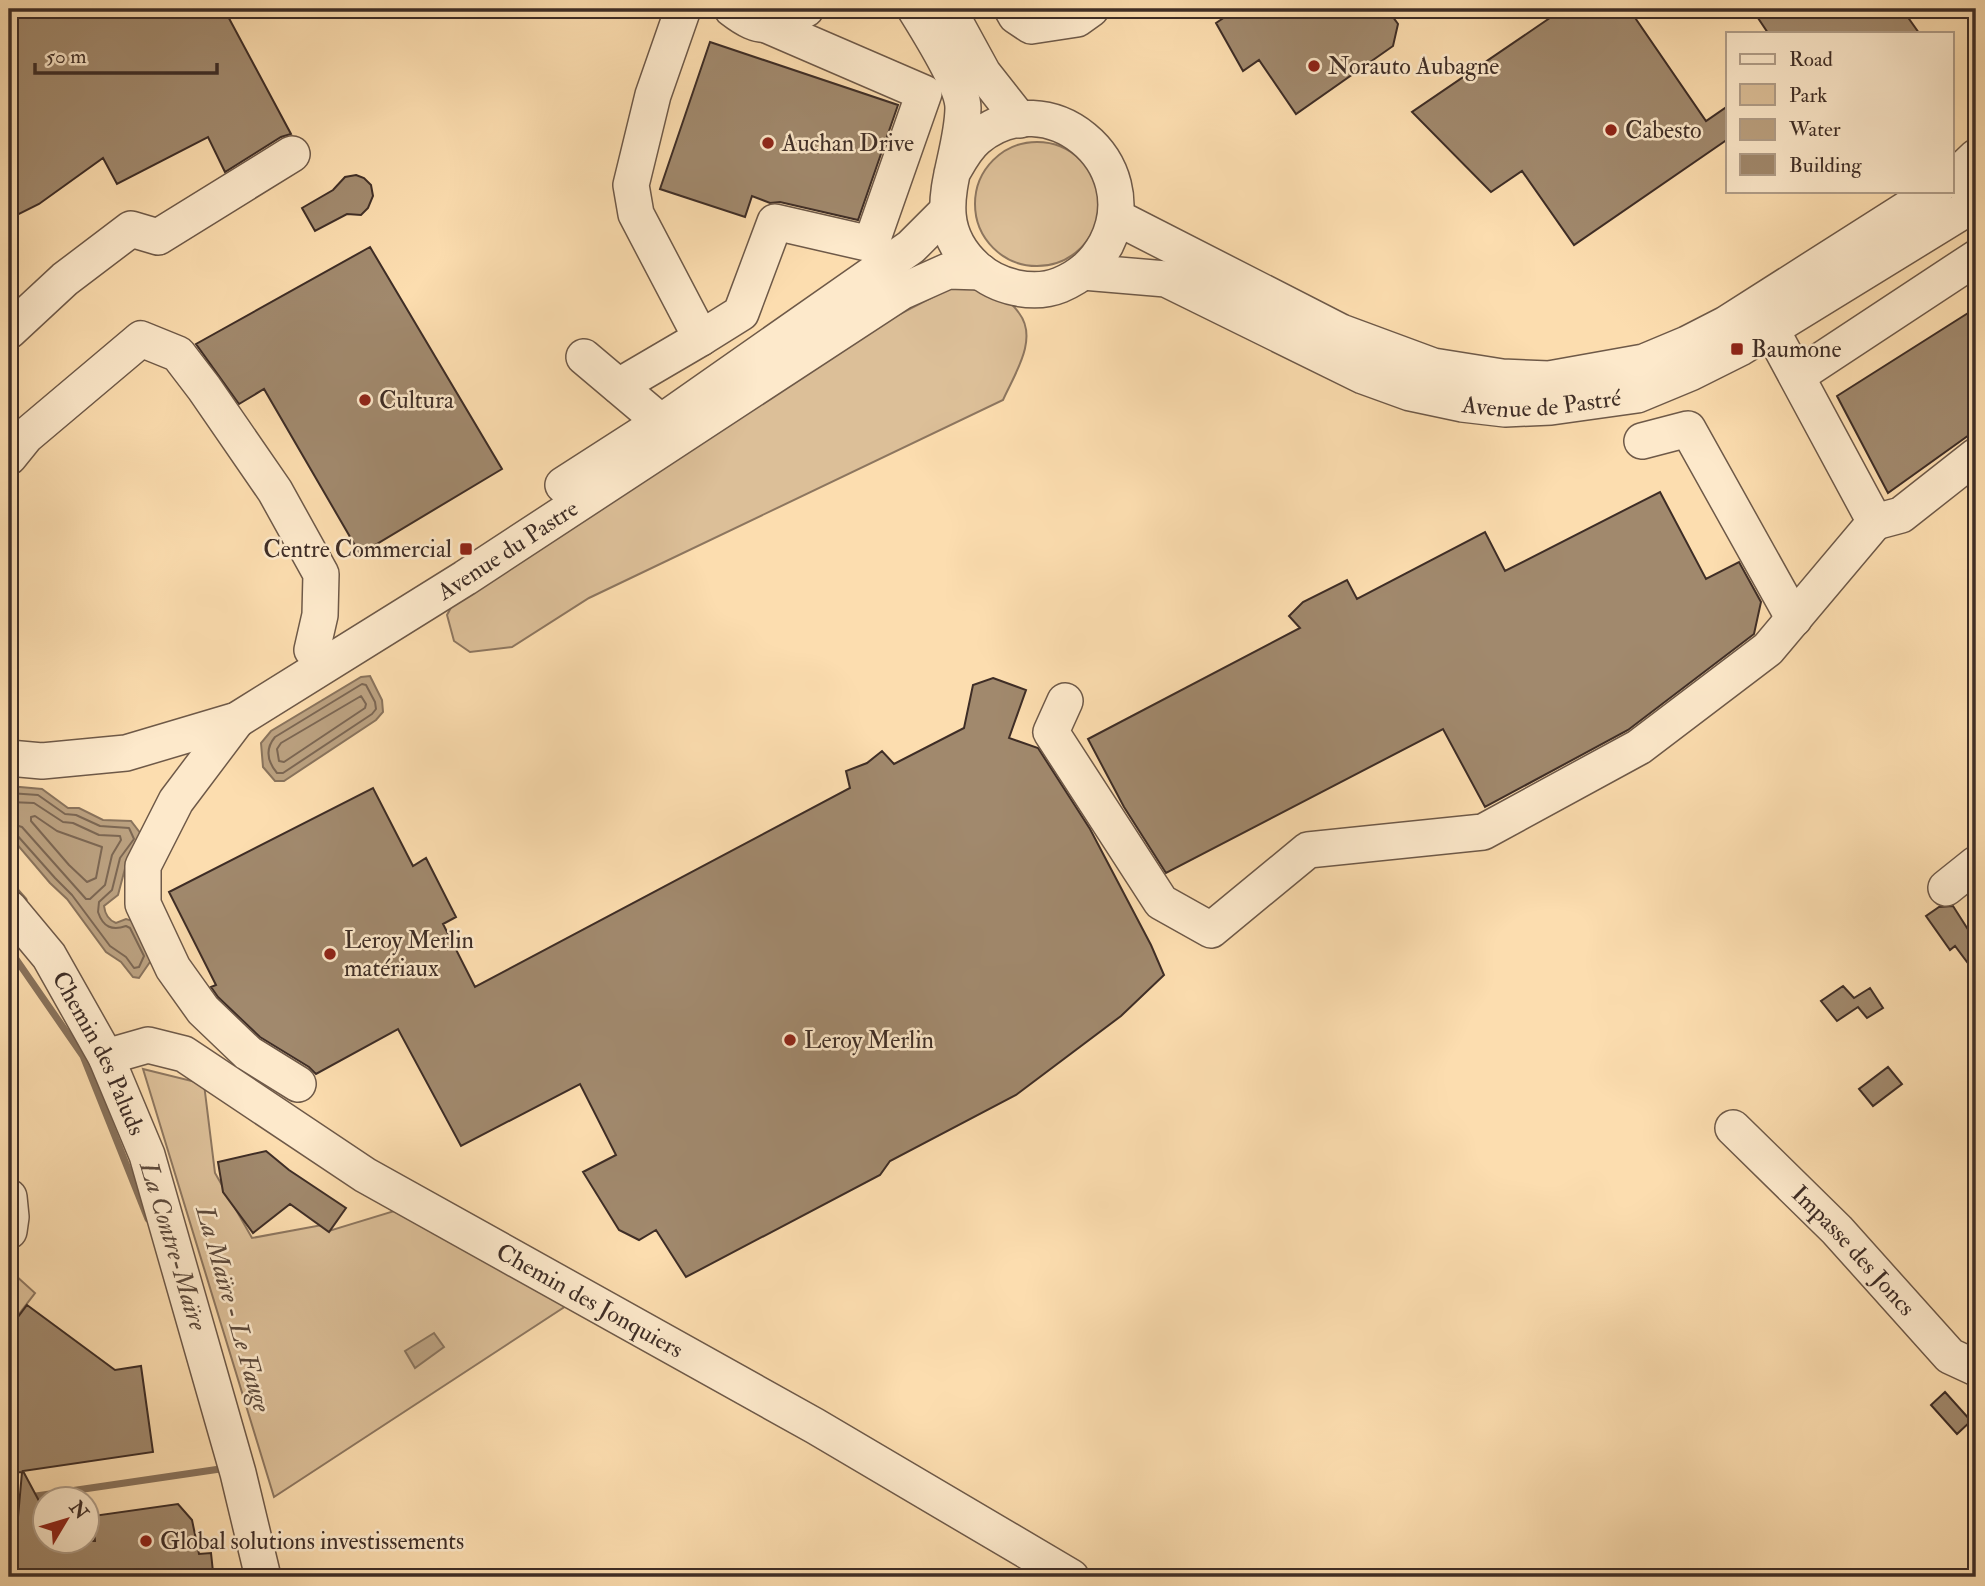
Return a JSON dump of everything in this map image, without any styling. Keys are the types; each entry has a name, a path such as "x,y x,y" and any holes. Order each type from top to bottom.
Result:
{"street":[{"path":"620,448 617,422 606,393 584,357 619,386 672,414 701,338 636,214 631,185 653,95 683,9"},
{"path":"619,386 741,313 775,222 872,244 924,93 769,26 750,22 732,9"},
{"path":"769,26 806,9"},
{"path":"915,9 943,53 964,106 952,173 947,211 949,226 961,251 981,272 1001,284 1029,290 1053,288 1083,272 1100,254 1110,237 1117,201 1101,155 1090,143 1062,125 1044,120 1020,120 1003,124 977,138 952,173"},
{"path":"948,9 983,73 1020,120"},
{"path":"1012,9 1016,16 1031,26 1077,19 1091,9"},
{"path":"9,331 65,279 131,229 158,237 292,154"},
{"path":"1954,178 1976,157"},
{"name":"Avenue de Pastré","path":"1116,217 1340,332 1433,366 1502,377 1549,379 1644,362 1687,344 1726,324 1829,261 1933,192"},
{"name":"Avenue de Pastré","path":"1083,272 1166,279 1363,376 1410,393 1462,404 1506,409 1550,407 1637,395 1690,373 1771,329 1976,203"},
{"name":"Avenue du Pastre","path":"9,736 78,736 140,728 239,694 312,650 672,414 911,247 947,211"},
{"path":"1797,376 1976,258"},
{"name":"Avenue du Pastre","path":"9,758 42,761 126,753 237,720 493,561 901,292 948,271 981,272"},
{"path":"1771,329 1875,522"},
{"path":"9,457 26,436 141,339 178,354 275,491 321,574 320,615 312,650"},
{"path":"1642,441 1688,429 1794,619"},
{"path":"1065,701 1051,732 1161,902 1211,930 1308,850 1483,832 1639,747 1768,649 1875,522 1901,515 1976,456"},
{"path":"237,720 176,800 159,833 143,866 144,904 173,968 203,1010 248,1053 298,1084"},
{"path":"1946,888 1976,864"},
{"name":"Chemin des Paluds","path":"9,908 49,956 106,1057 147,1155 238,1473 263,1577"},
{"name":"Chemin des Jonquiers","path":"106,1057 148,1045 184,1055 365,1175 815,1426 1071,1577"},
{"name":"Impasse des Joncs","path":"1733,1128 1837,1230 1950,1356 1976,1367"},
{"path":"9,1197 9,1231"}],"green space":[{"path":"1037,142 1061,147 1081,160 1094,180 1099,204 1094,228 1081,248 1061,261 1037,266 1013,261 993,248 980,228 975,204 980,180 993,160 1013,147"},
{"path":"981,272 1010,302 1025,323 1026,345 1023,357 1003,400 589,598 512,647 470,652 454,641 447,615 460,591 865,332"},
{"path":"143,1069 204,1084 215,1173 252,1238 322,1225 329,1231 417,1204 569,1304 274,1497"},
{"path":"14,1274 35,1293 9,1327 9,1281"}],"water":[{"path":"370,676 382,700 383,712 376,720 284,781 275,781 263,767 261,743 271,731 361,677"},
{"path":"9,786 42,789 68,808 79,808 103,820 131,821 141,834 127,861 118,895 104,906 107,916 113,922 126,919 133,921 152,959 139,978 133,977 121,962 106,952 67,899 9,835"},
{"path":"434,1333 444,1347 415,1368 405,1351"}],"building":[{"path":"9,9 224,9 291,134 281,137 225,172 208,137 117,184 103,158 39,204 9,219"},
{"name":"Norauto Aubagne","path":"1237,9 1387,9 1398,24 1393,46 1296,114 1259,60 1243,71 1216,23"},
{"name":"Cabesto","path":"1563,9 1629,9 1706,121 1726,107 1726,140 1574,245 1522,171 1491,192 1412,112"},
{"path":"1752,9 1902,9 1918,32 1767,32"},
{"name":"Auchan Drive","path":"710,42 898,105 858,220 780,202 770,203 752,196 745,217 660,189"},
{"path":"356,175 371,185 373,196 368,208 361,215 347,214 315,231 302,208 333,190 345,177"},
{"name":"Cultura","path":"370,247 502,469 360,554 264,389 239,404 196,344"},
{"path":"1976,308 1976,430 1888,493 1837,396"},
{"path":"1660,492 1706,579 1739,562 1761,602 1754,634 1628,730 1485,807 1443,729 1166,873 1124,807 1088,739 1300,628 1289,616 1303,602 1347,580 1357,599 1485,532 1505,571"},
{"name":"Leroy Merlin","path":"993,678 1026,690 1009,738 1038,748 1090,829 1164,975 1121,1016 1016,1095 890,1161 880,1175 686,1277 656,1230 639,1240 619,1230 583,1172 616,1155 580,1084 461,1146 398,1029 316,1074 260,1037 211,987 216,985 169,892 373,788 413,866 426,858 456,917 443,924 475,987 850,788 846,771 867,763 882,751 894,764 964,728 973,685"},
{"path":"1953,906 1976,942 1976,974 1955,946 1950,950 1926,916 1939,907"},
{"path":"1843,986 1854,998 1870,988 1883,1008 1867,1018 1858,1007 1837,1021 1821,1001"},
{"path":"1888,1067 1902,1084 1873,1106 1859,1089"},
{"path":"266,1151 289,1170 346,1208 329,1232 290,1204 253,1233 223,1192 218,1162"},
{"path":"27,1305 115,1370 141,1366 153,1452 23,1471 32,1488 32,1554 102,1554 102,1515 178,1504 192,1520 199,1554 211,1553 213,1572 197,1577 128,1577 126,1569 87,1573 87,1577 11,1577 9,1520 18,1517 22,1472 9,1473 9,1329"},
{"path":"1945,1392 1971,1421 1957,1434 1931,1405"}],"waterway":[{"path":"9,883 24,900"},
{"name":"La Contre-Maïre","path":"9,949 83,1056 148,1219"},
{"path":"9,1500 220,1469"}],"place":[{"name":"Norauto Aubagne","path":"1314,66"},
{"name":"Cabesto","path":"1611,130"},
{"name":"Auchan Drive","path":"768,143"},
{"name":"Baumone","path":"1737,349"},
{"name":"Cultura","path":"365,400"},
{"name":"Centre Commercial","path":"466,549"},
{"name":"Leroy Merlin matériaux","path":"330,954"},
{"name":"Leroy Merlin","path":"790,1040"},
{"name":"Global solutions investissements","path":"146,1541"}],"water label":[{"name":"La Maïre - Le Fauge","path":"233,1309"}]}
